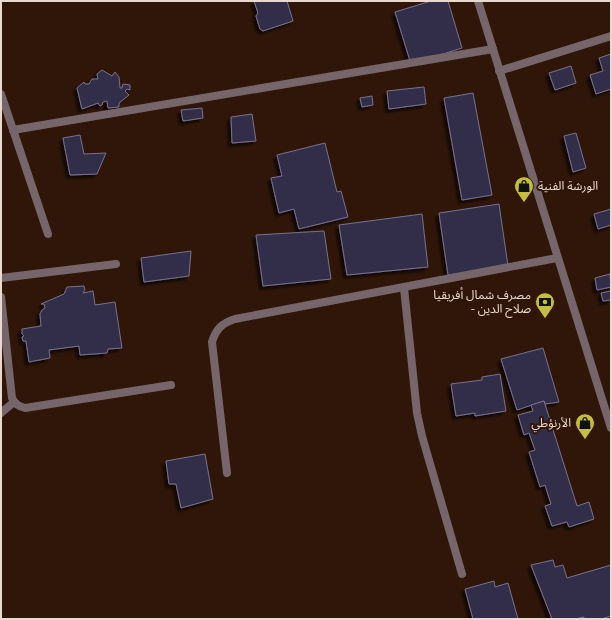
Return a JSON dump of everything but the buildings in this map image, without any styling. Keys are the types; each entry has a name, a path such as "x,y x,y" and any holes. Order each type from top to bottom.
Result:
{"street":[{"path":"478,1 611,428"},
{"path":"499,71 611,36"},
{"path":"13,130 493,50"},
{"path":"1,94 48,234"},
{"path":"227,473 212,351 212,342 220,326 235,319 557,258"},
{"path":"1,278 116,264"},
{"path":"404,288 417,407 422,436 462,574"},
{"path":"1,297 12,398 17,405 25,408 171,385"},
{"path":"1,413 14,402"}],"place":[{"name":"الورشة الفنية","path":"524,203"},
{"name":"مصرف شمال أفريقيا - صلاح الدين","path":"545,319"},
{"name":"الأرنؤطي","path":"585,440"}]}
